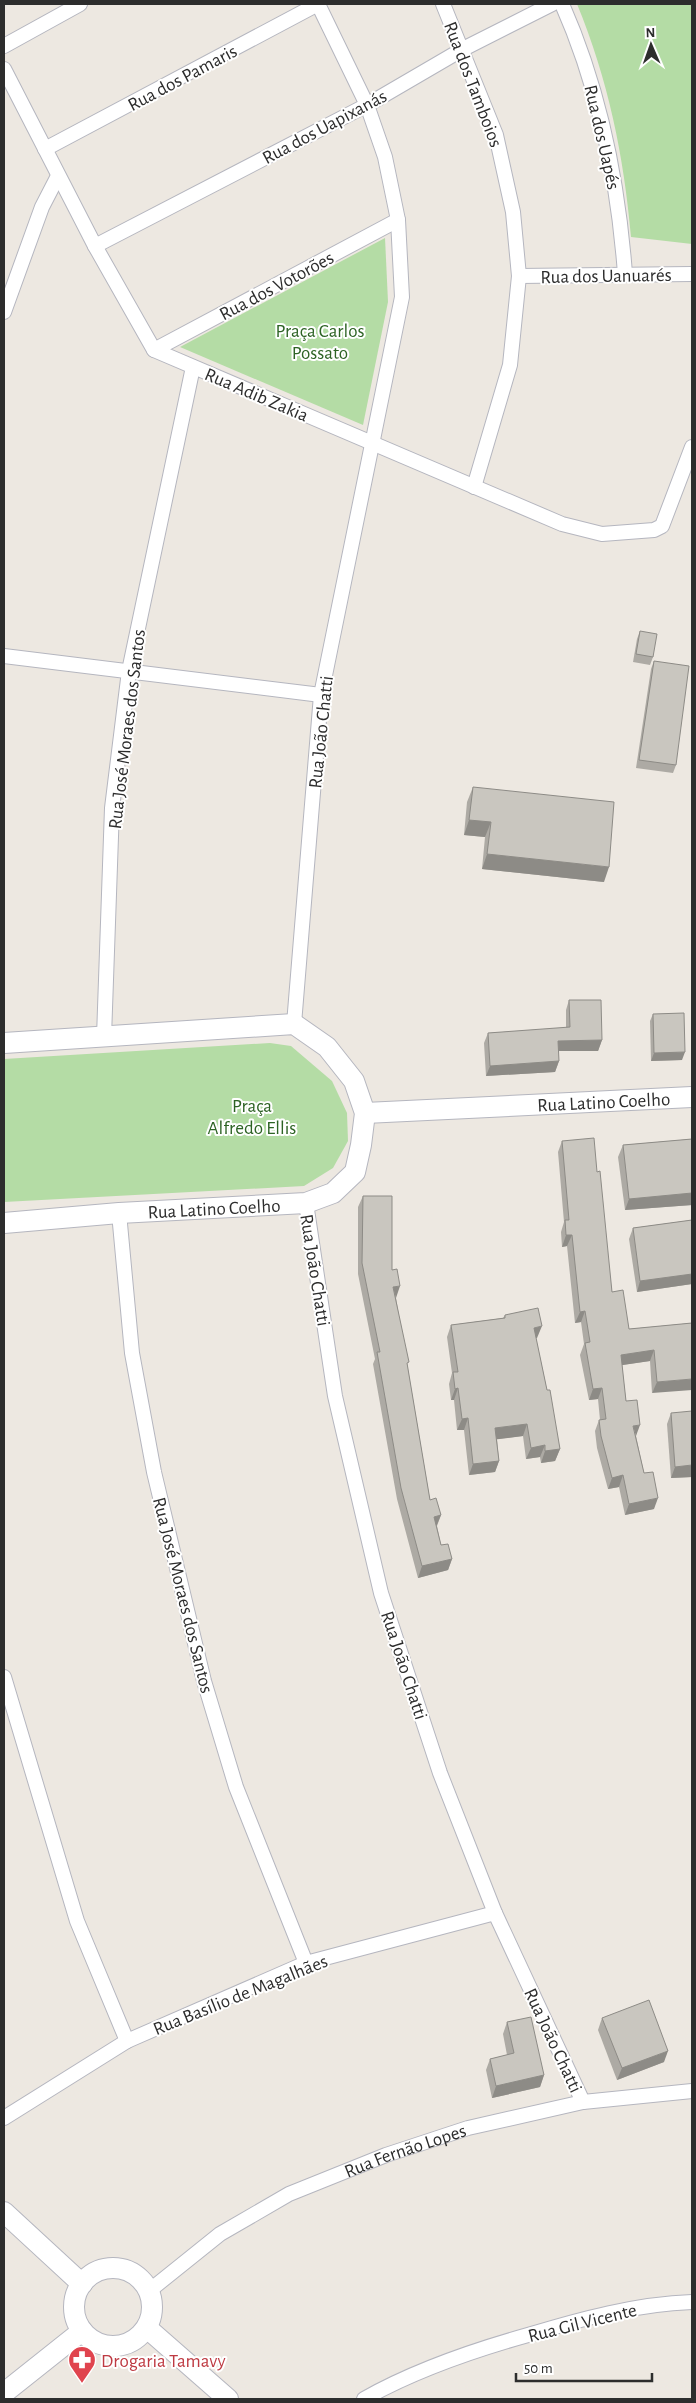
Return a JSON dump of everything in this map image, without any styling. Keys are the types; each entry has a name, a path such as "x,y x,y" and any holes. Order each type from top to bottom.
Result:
{"street":[{"path":"4,46 80,4"},
{"name":"Rua João Chatti","path":"294,1024 321,695 402,297 398,220 385,156 367,105 318,4"},
{"name":"Rua dos Pamaris","path":"45,149 318,4"},
{"name":"Rua dos Tamboios","path":"443,4 463,49 496,135 513,212 519,276 510,365 474,487"},
{"name":"Rua dos Uapixanás","path":"95,246 367,105 463,49 552,4"},
{"name":"Rua dos Uapés","path":"562,4 579,42 601,114 620,215 625,274"},
{"path":"4,69 95,246 154,350"},
{"path":"4,312 42,207 58,176"},
{"name":"Rua dos Votorões","path":"154,350 398,220"},
{"name":"Rua dos Uanuarés","path":"519,276 692,274"},
{"name":"Rua Adib Zakia","path":"154,350 562,524 602,534 659,530 692,447"},
{"name":"Rua José Moraes dos Santos","path":"104,1036 112,808 129,671 193,367"},
{"path":"4,656 321,695"},
{"path":"4,1043 294,1024"},
{"name":"Rua Latino Coelho","path":"4,1223 119,1213 306,1204 333,1193 355,1172 365,1113 354,1081 328,1047 294,1024"},
{"name":"Rua Latino Coelho","path":"365,1113 692,1097"},
{"name":"Rua João Chatti","path":"306,1204 335,1396 381,1593 440,1772 495,1913 583,2102"},
{"name":"Rua José Moraes dos Santos","path":"119,1213 132,1353 154,1472 204,1680 236,1787 306,1963"},
{"path":"4,1677 77,1921 127,2041"},
{"name":"Rua Basílio de Magalhães","path":"4,2118 127,2041 306,1963 495,1913"},
{"name":"Rua Fernão Lopes","path":"149,2291 220,2234 289,2194 386,2155 468,2128 583,2102 692,2091"},
{"path":"4,2212 82,2284"},
{"path":"114,2268 135,2275 149,2291 152,2310 147,2328 130,2343 117,2346 105,2345 93,2340 82,2331 76,2319 74,2309 76,2296 82,2284 101,2270 114,2268"},
{"name":"Rua Gil Vicente","path":"364,2399 440,2363 575,2321 661,2303 692,2302"},
{"path":"147,2328 228,2399"},
{"path":"4,2393 82,2331"}],"green space":[{"path":"577,4 692,4 692,244 631,237 624,177 613,118 598,61"},
{"name":"Praça Carlos Possato","path":"385,238 388,302 363,425 180,347"},
{"name":"Praça Alfredo Ellis","path":"270,1043 291,1046 332,1081 347,1113 348,1141 333,1168 304,1186 4,1202 4,1059"}],"building":[{"path":"640,631 657,634 653,657 636,654"},
{"path":"654,661 689,666 676,765 639,760"},
{"path":"473,787 614,802 609,867 487,854 491,822 469,820"},
{"path":"569,1000 601,1000 602,1040 558,1041 559,1061 490,1066 488,1033 570,1027"},
{"path":"684,1013 685,1052 654,1053 653,1014"},
{"path":"594,1138 597,1172 600,1171 612,1292 623,1290 629,1329 692,1323 692,1379 657,1382 654,1350 621,1355 626,1401 637,1400 640,1425 633,1426 644,1473 653,1472 658,1498 629,1504 623,1475 612,1478 601,1436 599,1420 606,1419 602,1388 593,1389 585,1343 590,1342 585,1311 580,1312 572,1235 566,1235 565,1220 569,1220 562,1141"},
{"path":"692,1139 692,1193 629,1199 623,1145"},
{"path":"363,1196 392,1196 392,1270 397,1269 400,1286 393,1287 409,1362 407,1363 430,1500 436,1498 441,1515 434,1517 441,1545 448,1544 452,1559 422,1566 401,1488 377,1352 380,1352 362,1263"},
{"path":"692,1220 692,1274 640,1281 633,1228"},
{"path":"538,1308 542,1326 534,1328 547,1390 550,1390 560,1449 545,1451 545,1445 531,1448 527,1424 495,1428 499,1461 473,1464 468,1418 462,1419 458,1388 455,1389 453,1372 458,1372 451,1325 505,1318 505,1315"},
{"path":"692,1411 692,1465 675,1467 671,1413"},
{"path":"649,2000 668,2051 622,2068 602,2018"},
{"path":"531,2017 544,2075 496,2086 490,2059 514,2053 507,2022"}],"place":[{"name":"Drogaria Tamavy","path":"82,2384"}]}
